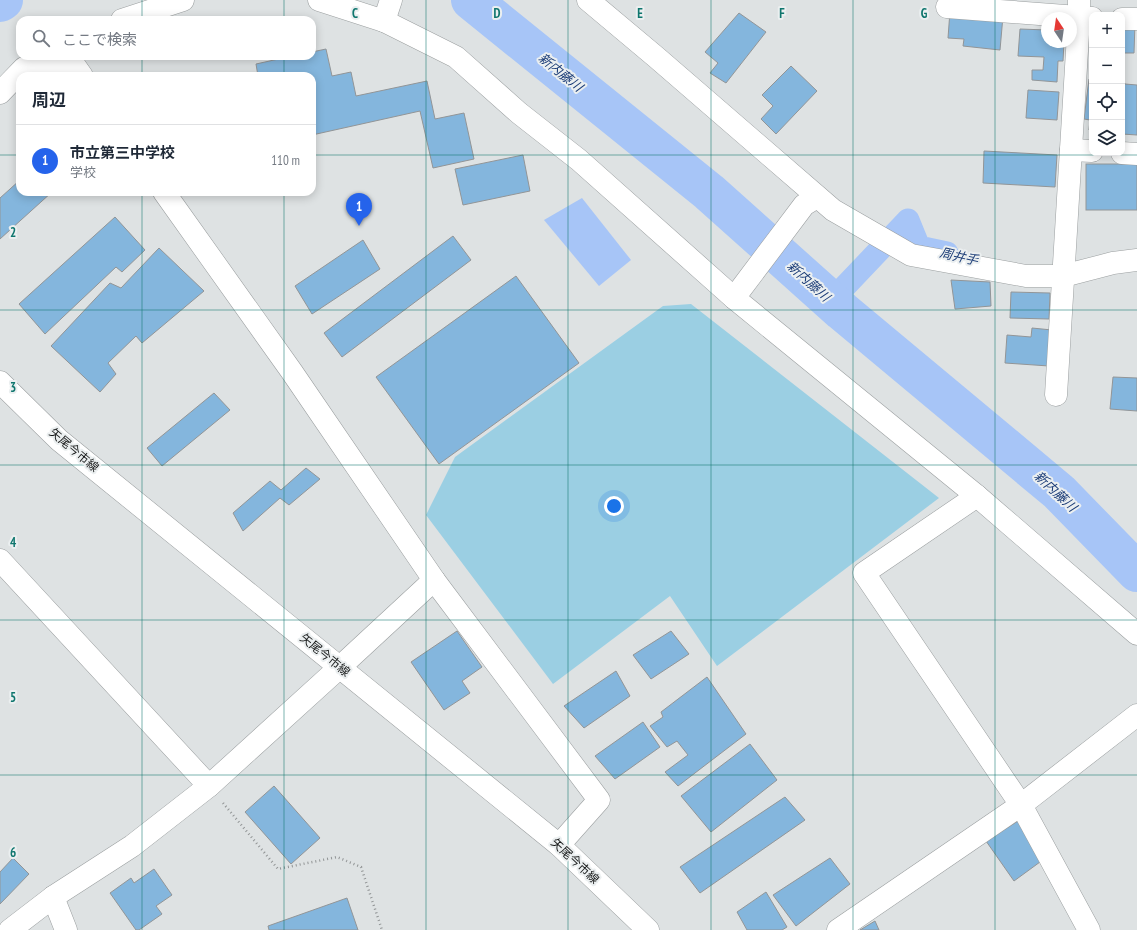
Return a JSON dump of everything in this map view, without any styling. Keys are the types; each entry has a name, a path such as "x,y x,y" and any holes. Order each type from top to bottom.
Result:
{"street":[{"path":"134,16 183,0"},
{"path":"319,0 384,21 456,56 519,113 579,160 977,496 1137,634"},
{"path":"384,21 391,0"},
{"path":"588,0 656,57 810,201 833,210 912,255 1026,276 1063,276 1113,263 1137,260"},
{"path":"947,7 1084,12 1082,150 1063,276 1056,395"},
{"path":"1125,19 1137,19"},
{"path":"20,72 24,68 40,60"},
{"path":"24,68 74,66 79,72"},
{"path":"0,93 16,76"},
{"path":"1125,153 1137,154"},
{"path":"167,196 292,372 434,580 599,800 559,844"},
{"path":"736,293 810,201"},
{"name":"矢尾今市線","path":"0,382 59,440 559,844 648,930"},
{"path":"977,496 864,573 1021,805 1089,930"},
{"path":"0,560 209,786"},
{"path":"10,930 53,897 132,846 209,786 434,580"},
{"path":"838,930 1021,805 1137,715"},
{"path":"53,897 66,930"}],"path":[{"path":"209,786 278,869 337,857 361,867 382,930"}],"shaded area":[{"path":"582,198 631,260 599,286 544,220"},
{"path":"691,304 939,498 717,666 670,596 553,684 426,515 455,457 663,306"}],"building":[{"path":"950,11 1003,16 1000,50 963,46 964,39 948,38"},
{"path":"739,13 766,32 726,83 710,73 718,63 705,52"},
{"path":"1125,23 1135,23 1134,53 1125,53"},
{"path":"1020,29 1041,30 1041,48 1064,48 1063,61 1058,61 1057,82 1032,80 1032,70 1043,70 1044,57 1018,56"},
{"path":"326,49 332,76 351,72 356,96 427,81 435,119 464,113 474,159 433,168 420,111 316,134 316,72 257,72 256,64 274,60 316,60 316,51"},
{"path":"791,66 817,91 776,134 761,119 773,106 762,95"},
{"path":"1089,79 1089,120 1084,119"},
{"path":"1125,84 1137,85 1137,135 1125,134"},
{"path":"1028,90 1059,92 1057,120 1026,118"},
{"path":"984,151 1057,155 1055,187 983,183"},
{"path":"523,155 530,191 463,205 455,169"},
{"path":"1086,164 1137,164 1137,210 1086,210"},
{"path":"16,184 16,196 48,196 0,239 0,198"},
{"path":"115,217 145,250 122,272 116,267 45,334 19,304"},
{"path":"453,236 471,260 342,357 324,333"},
{"path":"363,240 380,269 312,314 295,286"},
{"path":"159,248 204,291 142,343 136,336 108,363 116,374 100,392 51,346 110,283 121,288"},
{"path":"516,276 579,363 439,464 376,377"},
{"path":"951,280 990,282 991,306 955,309"},
{"path":"1011,292 1050,293 1049,319 1010,318"},
{"path":"1032,328 1052,330 1049,366 1005,363 1007,335 1031,337"},
{"path":"1113,377 1137,378 1137,411 1110,409"},
{"path":"214,393 230,410 162,466 147,448"},
{"path":"306,468 320,479 289,505 280,498 243,531 233,513 270,481 281,490"},
{"path":"457,631 482,667 462,681 470,693 444,710 411,662"},
{"path":"671,631 689,654 651,679 633,655"},
{"path":"616,671 630,696 584,728 564,706"},
{"path":"707,677 746,734 678,786 665,772 688,755 677,741 667,747 650,726 663,717 661,712"},
{"path":"643,722 660,747 615,779 595,756"},
{"path":"750,744 777,780 711,832 681,796"},
{"path":"274,786 320,838 291,864 245,812"},
{"path":"785,797 805,820 700,893 680,867"},
{"path":"1018,821 1040,862 1014,881 986,841"},
{"path":"13,858 29,874 0,904 0,872"},
{"path":"830,858 850,884 796,926 773,895"},
{"path":"154,869 172,895 156,906 162,914 139,930 136,930 110,893 131,878 134,883"},
{"path":"766,892 787,927 782,930 747,930 737,912"},
{"path":"347,898 358,930 269,930 268,926"},
{"path":"875,921 879,930 860,930"}],"waterway":[{"name":"新内藤川","path":"471,0 709,192 842,311 1059,492 1137,572"},
{"name":"周井手","path":"831,301 908,220 919,247 947,253"}],"place":[{"name":"市立第三中学校","path":"359,226"}]}
